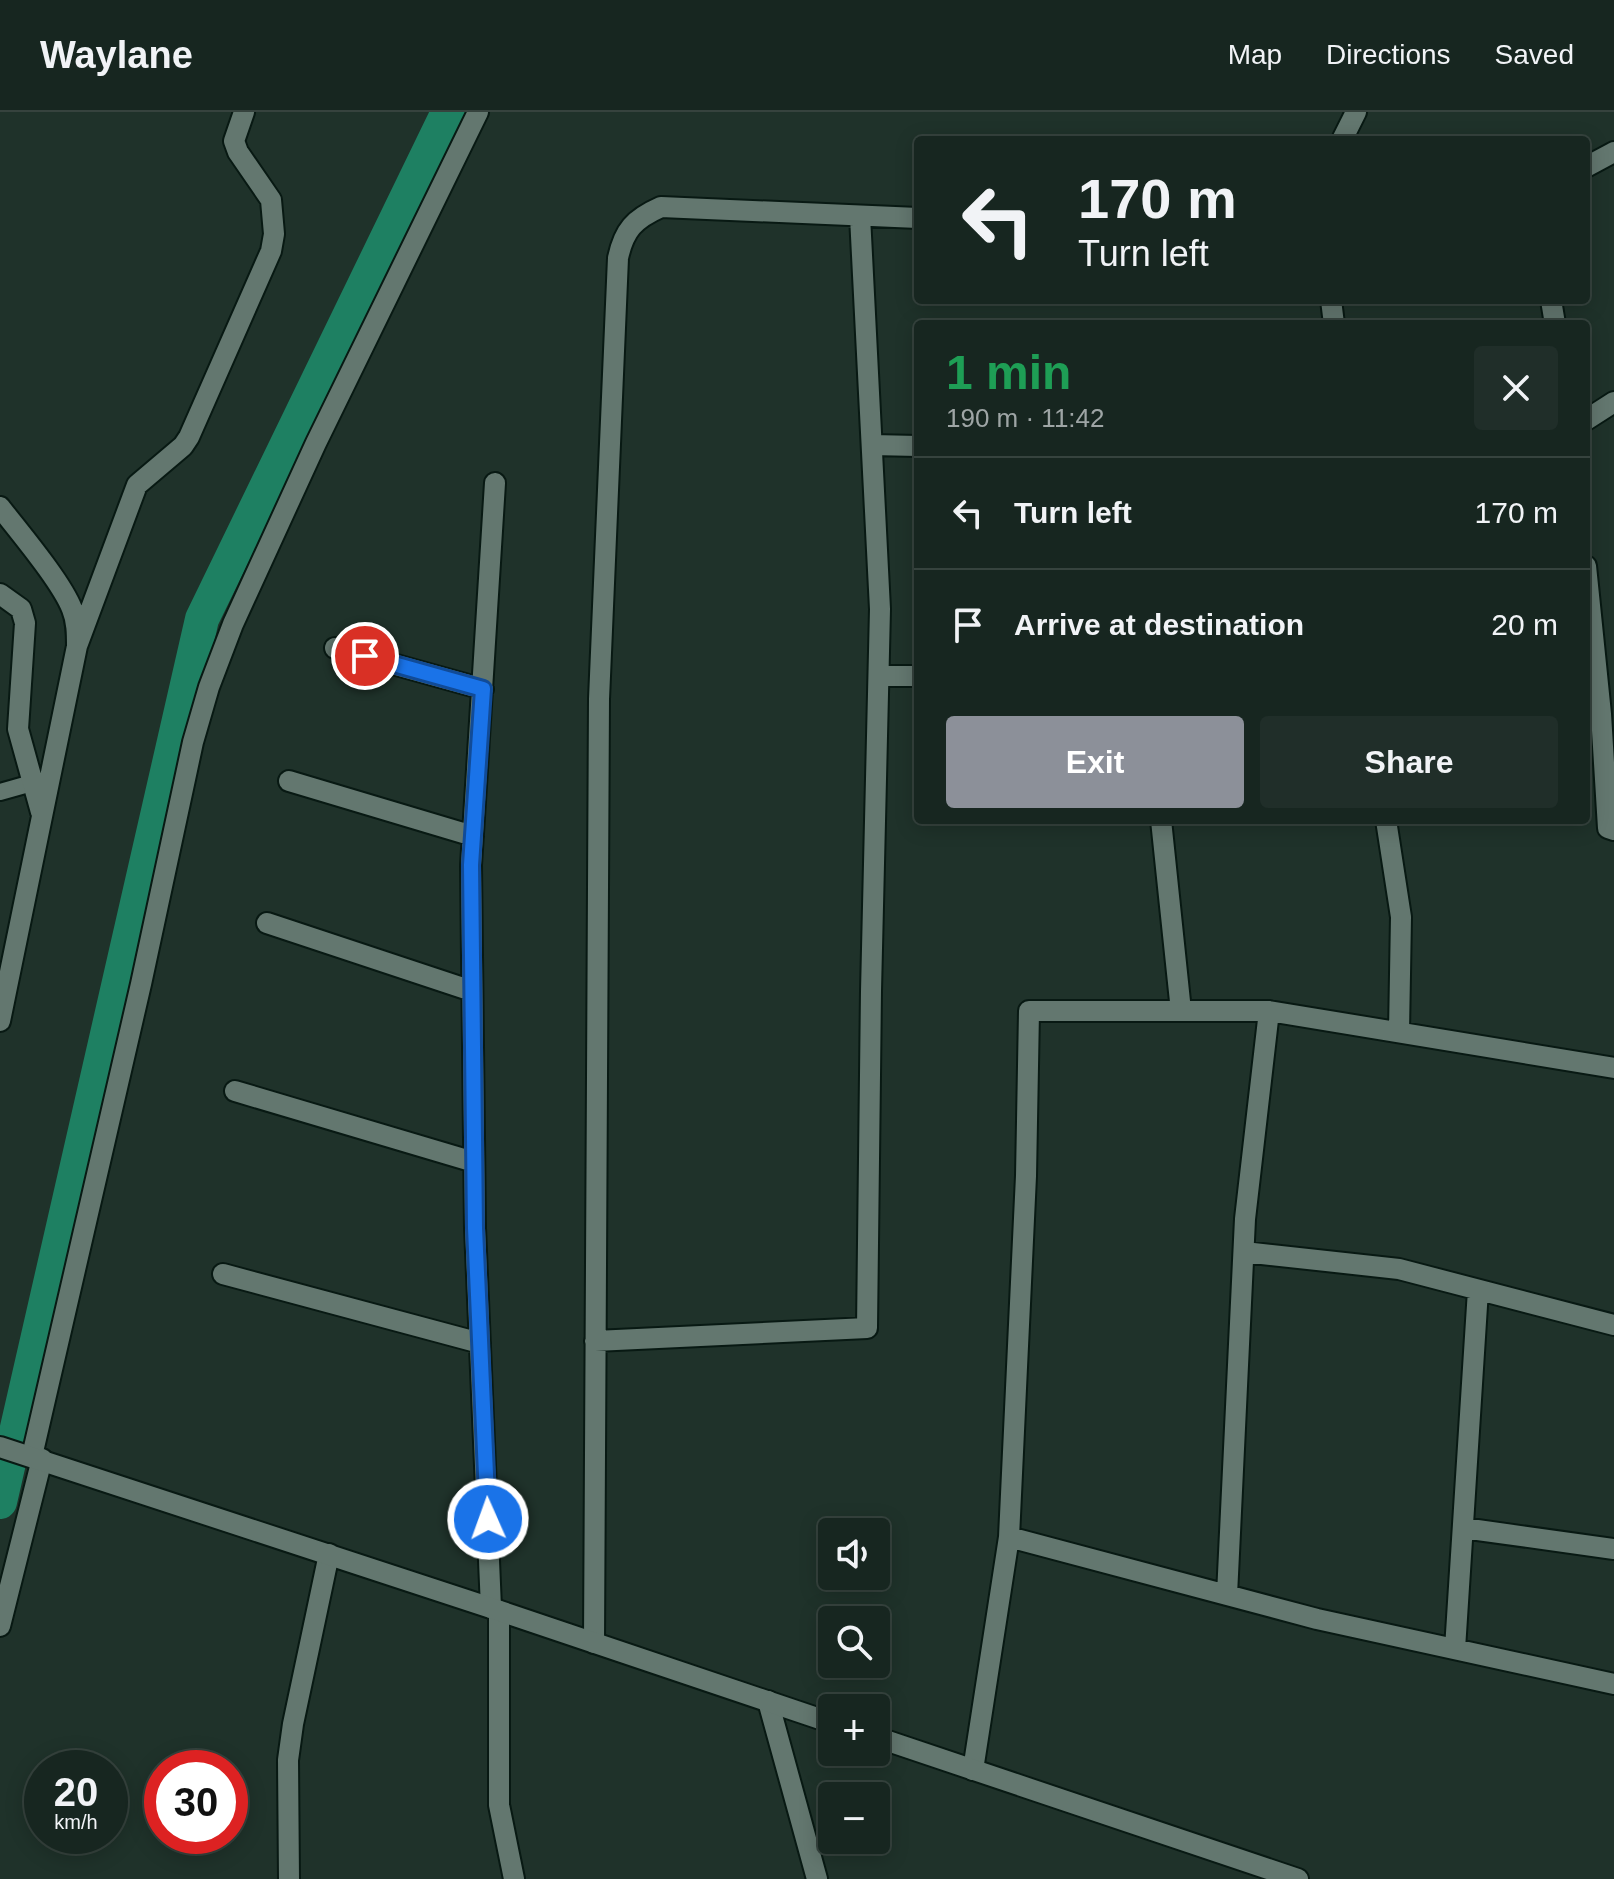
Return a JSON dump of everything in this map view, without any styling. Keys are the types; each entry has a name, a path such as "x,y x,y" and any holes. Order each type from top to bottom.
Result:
{"street":[{"path":"0,1021 77,646 137,485 183,446 189,437 271,251 274,234 271,200 238,152 234,141 244,112"},
{"path":"0,1626 33,1456 138,1000 193,742 209,687 233,624 316,443 478,112"},
{"path":"1344,136 1356,112"},
{"path":"1590,165 1614,152"},
{"path":"594,1643 599,699 618,258 622,237 636,221 661,207 914,218"},
{"path":"595,1341 867,1328 880,609 860,216"},
{"path":"1590,417 1614,402"},
{"path":"872,445 914,446"},
{"path":"495,483 473,836 474,1162 480,1343 495,1609 499,1805 514,1879"},
{"path":"0,507 62,590 77,627 77,646"},
{"path":"0,594 21,609 25,623 18,729 42,816"},
{"path":"1590,607 1608,828 1614,830"},
{"path":"1592,627 1614,631"},
{"path":"335,648 483,689"},
{"path":"879,676 914,676"},
{"path":"289,781 473,836"},
{"path":"1161,824 1181,1011"},
{"path":"1387,824 1401,917 1399,1032"},
{"path":"267,923 472,991"},
{"path":"973,1770 1009,1537 1025,1191 1029,1011 1269,1011 1614,1068"},
{"path":"1227,1595 1244,1252 1269,1011"},
{"path":"235,1091 474,1162"},
{"path":"1244,1252 1399,1269 1614,1325"},
{"path":"223,1274 480,1343"},
{"path":"1455,1649 1478,1290"},
{"path":"0,1447 818,1718"},
{"path":"1463,1528 1614,1549"},
{"path":"1009,1537 1317,1619 1614,1684"},
{"path":"289,1879 288,1760 329,1554"},
{"path":"768,1701 817,1879"},
{"path":"890,1742 1298,1879"}],"lane":[{"path":"0,792 32,783"}],"waterway":[{"path":"0,1502 202,619 448,112"}],"route":[{"path":"365,656 483,689 471,865 475,1228 488,1519"}]}
